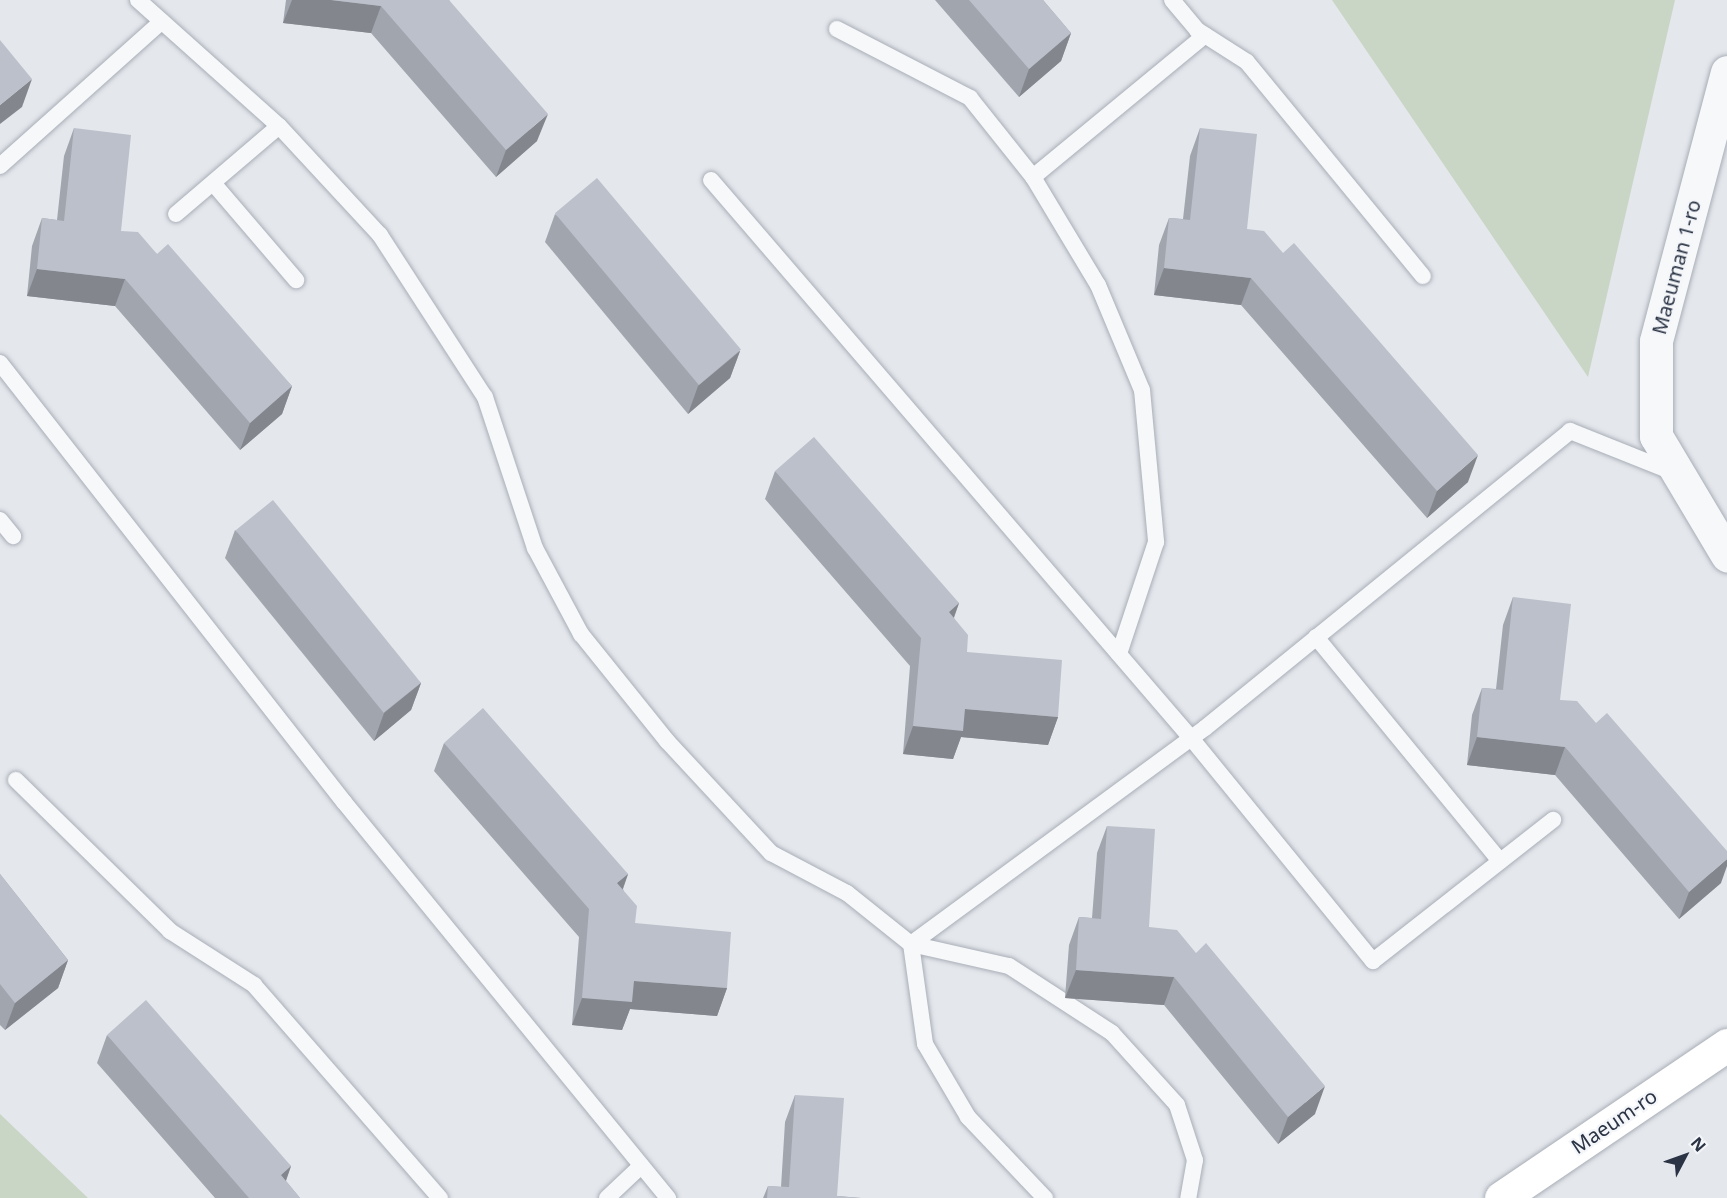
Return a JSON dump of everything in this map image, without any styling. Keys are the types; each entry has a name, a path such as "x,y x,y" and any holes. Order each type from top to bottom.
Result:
{"street":[{"name":"Maeuman 1-ro","path":"1727,72 1656,341 1656,436 1727,555"},
{"name":"Maeum-ro","path":"1501,1198 1727,1045"}],"lane":[{"path":"138,0 279,126 380,235 485,397 535,548 581,634 667,741 771,853 847,893 911,944 1009,966 1112,1033 1177,1105 1195,1160 1188,1198"},
{"path":"1172,0 1206,35 1247,62 1423,276"},
{"path":"0,166 162,21"},
{"path":"837,29 970,98 1033,177 1098,285 1142,390 1156,542 1119,654"},
{"path":"1033,177 1206,35"},
{"path":"176,214 279,126"},
{"path":"711,180 1191,738 1373,961 1553,820"},
{"path":"213,183 296,280"},
{"path":"0,363 344,802 669,1198"},
{"path":"911,944 1191,738 1570,431 1678,474"},
{"path":"0,520 13,536"},
{"path":"1316,637 1500,861"},
{"path":"16,780 170,930 254,985 440,1198"},
{"path":"911,944 925,1044 969,1117 1045,1198"},
{"path":"607,1198 641,1166"}],"green space":[{"path":"1332,0 1675,0 1588,377"},
{"path":"0,1114 88,1198 0,1198"}],"building":[{"path":"331,0 449,0 548,114 506,150 381,6"},
{"path":"969,0 1043,0 1071,33 1029,69"},
{"path":"0,40 32,79 0,105"},
{"path":"74,128 131,135 121,231 138,232 157,254 168,244 292,386 250,423 125,279 37,269 42,218 64,221"},
{"path":"1200,128 1257,134 1247,229 1264,231 1283,253 1294,243 1478,455 1437,491 1251,278 1164,268 1169,218 1190,220"},
{"path":"597,178 741,350 699,385 555,213"},
{"path":"814,437 959,603 949,612 968,635 967,652 1062,660 1058,717 965,709 963,731 913,726 921,638 775,471"},
{"path":"273,500 421,683 384,713 236,530"},
{"path":"1513,597 1571,604 1560,700 1577,701 1596,723 1607,713 1727,851 1727,859 1689,892 1565,747 1477,737 1482,688 1503,690"},
{"path":"483,708 628,874 617,883 637,906 635,923 731,932 727,988 634,981 632,1002 582,998 589,909 444,743"},
{"path":"1107,826 1155,829 1149,927 1177,930 1196,953 1206,943 1325,1086 1288,1117 1174,977 1076,970 1079,917 1101,919"},
{"path":"0,874 68,960 15,1003 0,984"},
{"path":"146,1000 291,1166 281,1175 300,1198 249,1198 107,1035"},
{"path":"795,1095 844,1098 837,1196 861,1198 767,1198 768,1186 789,1187"}]}
